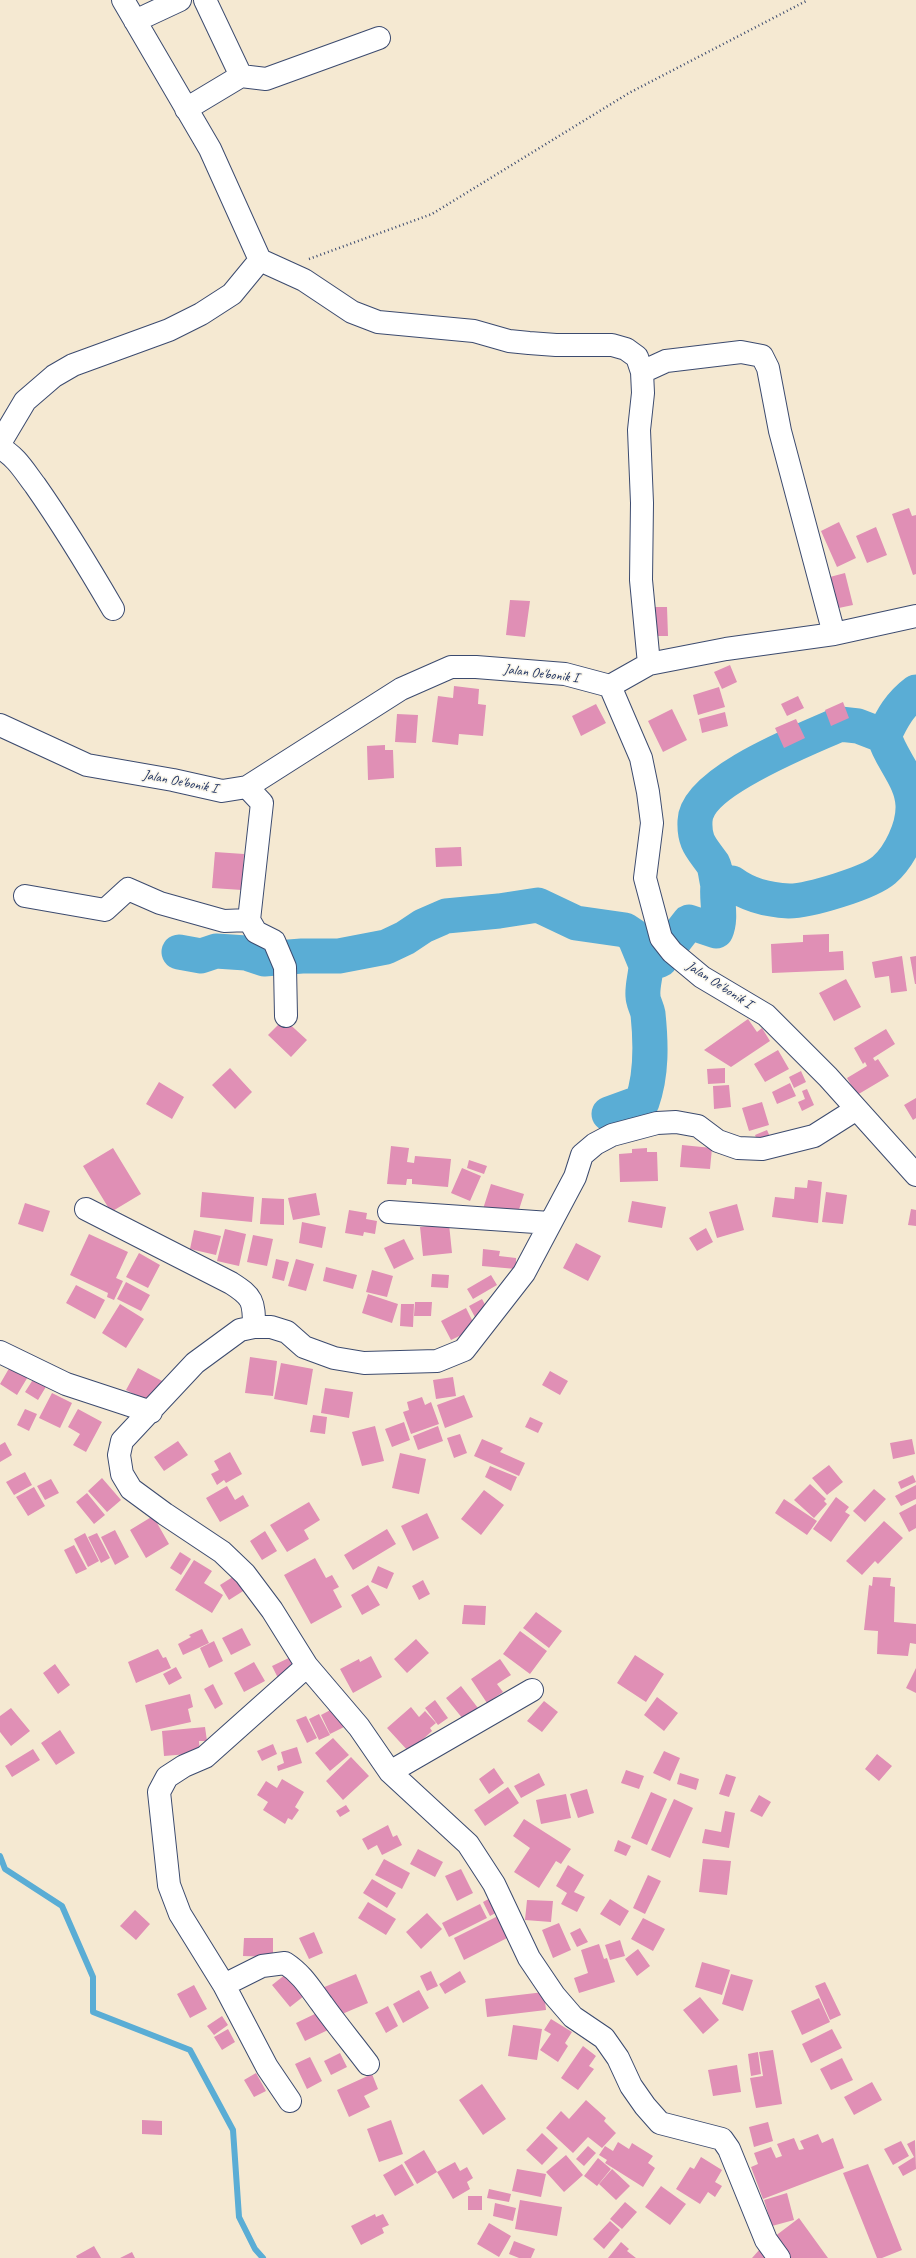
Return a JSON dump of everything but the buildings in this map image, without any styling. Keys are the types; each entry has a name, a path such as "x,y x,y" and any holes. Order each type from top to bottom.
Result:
{"street":[{"path":"122,0 210,149 268,264 304,280 352,312 378,322 474,331 509,341 529,343 556,345 612,345 626,349 637,357 642,372 643,393 639,430 642,503 641,580 649,664"},
{"path":"135,21 180,0"},
{"path":"205,0 240,76"},
{"path":"186,109 240,76 266,79 379,38"},
{"path":"0,443 25,401 54,376 73,365 169,330 201,314 232,294 268,264"},
{"path":"642,372 666,361 741,352 762,356 768,368 780,431 834,634"},
{"path":"0,448 7,451 19,464 57,516 113,609"},
{"path":"610,686 649,664 726,649 834,634 916,616"},
{"name":"Jalan Oe'bonik I","path":"0,725 87,765 173,780 222,791 247,787 401,689 451,667 476,667 565,674 610,686 641,758 648,792 652,823 645,878 667,945 702,977 766,1015 828,1077 855,1110 916,1175"},
{"path":"247,787 262,803 248,920 256,932 274,941 285,967 286,1016"},
{"path":"25,896 105,910 128,889 160,903 224,921 248,920"},
{"path":"780,2258 766,2240 728,2149 722,2139 660,2123 645,2106 630,2086 618,2058 604,2038 573,2017 554,1994 529,1958 494,1884 468,1844 390,1772 359,1727 307,1666 272,1610 245,1574 222,1552 165,1514 131,1489 122,1474 119,1455 122,1441 151,1412 195,1363 240,1330 254,1327 271,1327 287,1332 304,1347 334,1358 364,1363 437,1361 464,1350 524,1273 575,1177 582,1155 595,1144 612,1135 657,1123 676,1122 698,1126 718,1141 738,1148 762,1149 814,1136 855,1110"},
{"path":"86,1209 231,1283 248,1294 254,1309 254,1327"},
{"path":"389,1212 550,1224"},
{"path":"0,1352 66,1384 151,1412"},
{"path":"290,2102 267,2068 224,1985 180,1914 169,1885 159,1792 167,1778 184,1766 205,1757 307,1666"},
{"path":"390,1772 532,1690"},
{"path":"224,1985 262,1966 285,1963 298,1971 312,1988 321,2003 368,2064"}],"path":[{"path":"268,264 305,260 432,214 623,97 808,0"}],"waterway":[{"path":"179,952 201,956 216,951 246,953 264,959 302,956 339,956 386,947 405,938 423,926 446,916 499,911 538,905 576,923 625,930 634,936 646,965 660,960 662,946 675,940 689,922 716,931 719,920 718,885 732,883 745,891 766,898 789,901 798,900 824,895 853,886 876,875 890,864 905,840 913,814 913,805 909,787 887,745 884,736 897,712 905,701 916,692"},
{"path":"718,885 714,866 697,840 695,829 695,821 700,806 713,791 756,763 840,724 858,726 884,736"},
{"path":"609,1114 642,1102 648,1081 650,1036 648,1014 643,996 646,965"},
{"path":"0,1856 5,1869 62,1906 93,1977 93,2012 190,2050 233,2130 239,2217 255,2249 263,2258"}]}
